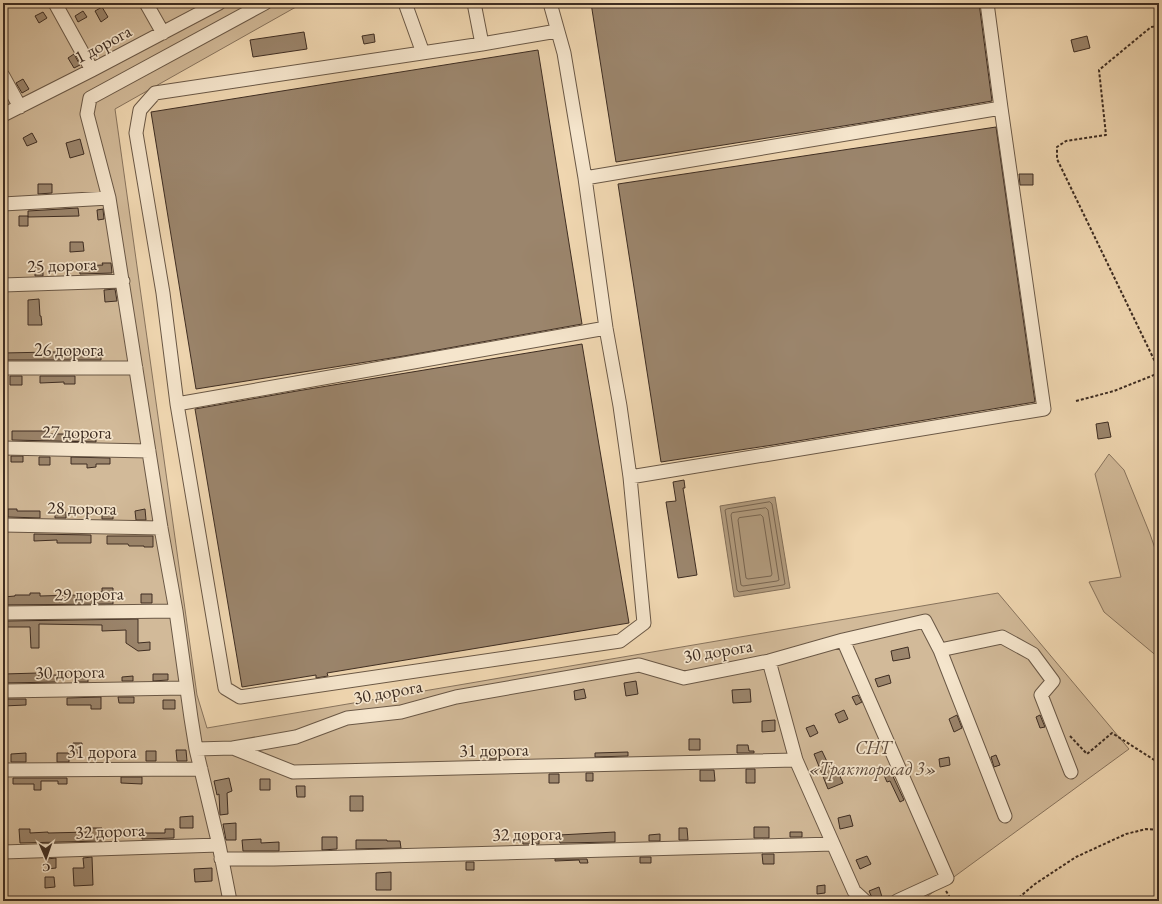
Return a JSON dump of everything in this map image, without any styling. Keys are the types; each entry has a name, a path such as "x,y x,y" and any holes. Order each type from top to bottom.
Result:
{"street":[{"path":"55,3 92,70"},
{"path":"146,3 163,33"},
{"name":"1 дорога","path":"3,115 219,3"},
{"path":"230,901 219,845 196,749 176,611 161,528 109,198 87,114 90,98 265,3"},
{"path":"405,3 423,53"},
{"path":"474,3 482,44"},
{"path":"550,3 564,53 585,178 606,328 620,406 630,477 644,623 620,641 240,697 225,688 177,404 163,293 136,133 140,110 155,93 482,44 557,31"},
{"path":"630,477 1044,409 987,3"},
{"path":"3,76 20,107"},
{"path":"585,178 1001,108"},
{"path":"3,204 109,198"},
{"name":"25 дорога","path":"3,285 123,281"},
{"path":"177,404 606,328"},
{"name":"26 дорога","path":"3,368 136,368"},
{"name":"27 дорога","path":"3,448 149,451"},
{"name":"28 дорога","path":"3,525 161,528"},
{"name":"29 дорога","path":"3,613 176,611"},
{"name":"30 дорога","path":"233,748 296,737 347,718 401,712 456,697 639,665 684,678 770,661 843,640 925,621 940,650"},
{"path":"1005,816 940,650 1002,637 1033,654 1053,681 1042,695 1071,772"},
{"path":"843,640 947,878 897,901"},
{"path":"770,661 796,760 854,891 865,901"},
{"name":"30 дорога","path":"3,691 186,688"},
{"name":"31 дорога","path":"196,749 233,748 293,772 796,760"},
{"name":"31 дорога","path":"3,770 201,769"},
{"name":"32 дорога","path":"221,859 274,859 833,844"},
{"name":"32 дорога","path":"3,852 219,845"}],"path":[{"path":"1076,401 1114,391 1159,371 1057,159 1057,147 1066,141 1106,136 1099,70 1150,27 1159,26"},
{"path":"1058,737 1066,732 1087,754 1112,733 1159,763"},
{"path":"1015,901 1035,884 1076,857 1126,834 1146,829 1159,830"},
{"path":"1155,901 1159,895"}],"green space":[{"name":"СНТ «Тракторосад 3»","path":"3,3 303,3 115,109 197,695 207,728 998,593 1129,749 921,901 3,901"},
{"path":"1109,454 1124,470 1159,560 1159,658 1104,612 1089,582 1121,577 1095,474"}],"water":[{"path":"775,497 790,588 734,597 720,506"}],"building":[{"path":"591,3 979,3 992,101 616,162"},
{"path":"102,7 108,17 101,22 95,11"},
{"path":"83,11 87,17 78,22 75,16"},
{"path":"43,12 47,18 39,23 35,16"},
{"path":"304,32 307,49 253,57 250,40"},
{"path":"374,34 375,42 364,44 362,36"},
{"path":"1087,36 1090,48 1074,52 1071,40"},
{"path":"538,50 582,324 404,356 196,389 151,112"},
{"path":"74,54 80,65 74,68 68,58"},
{"path":"23,79 29,89 22,93 16,83"},
{"path":"996,127 1035,402 661,462 618,184"},
{"path":"32,133 37,142 27,146 23,138"},
{"path":"80,139 84,154 70,158 66,143"},
{"path":"1019,174 1033,174 1033,185 1020,185"},
{"path":"38,184 52,184 52,193 38,194"},
{"path":"78,208 79,216 28,217 28,211"},
{"path":"103,209 104,219 98,220 97,210"},
{"path":"19,216 28,216 28,226 19,226"},
{"path":"70,242 83,242 84,251 70,252"},
{"path":"102,263 111,263 112,273 80,274 79,266 103,265"},
{"path":"35,265 43,265 43,276 35,276"},
{"path":"115,289 117,301 105,302 104,290"},
{"path":"39,299 42,325 28,325 28,300"},
{"path":"582,344 629,623 327,673 328,676 316,678 316,675 242,687 195,409"},
{"path":"101,351 101,360 3,360 3,353"},
{"path":"10,376 22,376 22,385 10,385"},
{"path":"40,376 75,376 75,384 64,384 64,382 40,383"},
{"path":"1108,422 1111,437 1098,439 1096,424"},
{"path":"12,431 46,431 46,434 96,436 96,442 12,440"},
{"path":"11,456 23,456 23,462 11,462"},
{"path":"39,457 50,457 50,465 39,465"},
{"path":"71,457 110,458 110,464 96,464 96,467 87,468 87,464 71,464"},
{"path":"684,480 685,488 683,488 697,575 678,578 666,502 676,501 673,482"},
{"path":"8,509 17,509 17,511 40,511 40,518 8,517"},
{"path":"145,509 146,520 136,520 135,511"},
{"path":"102,511 113,511 113,519 102,519"},
{"path":"55,512 66,512 66,518 55,518"},
{"path":"34,534 91,535 91,543 57,543 57,540 34,541"},
{"path":"107,536 153,536 153,547 129,546 128,544 107,544"},
{"path":"102,588 113,588 113,604 3,605 3,597 30,595 30,593 40,593 40,596 77,595 77,593 102,592"},
{"path":"141,594 152,594 152,603 141,603"},
{"path":"138,619 138,643 150,642 150,650 138,651 126,643 126,630 102,631 102,625 39,624 39,648 31,648 30,627 7,627 7,621"},
{"path":"908,647 910,658 893,661 891,651"},
{"path":"38,673 38,675 57,675 57,682 4,683 4,674"},
{"path":"153,674 168,674 168,680 153,681"},
{"path":"889,675 891,683 878,687 875,679"},
{"path":"133,676 133,681 122,681 122,677"},
{"path":"77,677 88,677 88,682 77,682"},
{"path":"636,681 638,694 626,696 624,683"},
{"path":"584,689 586,698 575,700 574,691"},
{"path":"750,689 751,702 733,703 732,690"},
{"path":"858,695 862,702 856,705 852,697"},
{"path":"101,697 101,709 91,709 91,705 67,705 67,698"},
{"path":"118,697 134,697 134,703 119,703"},
{"path":"3,699 26,699 26,705 3,706"},
{"path":"163,700 175,700 175,709 163,709"},
{"path":"844,710 848,719 839,723 835,714"},
{"path":"957,715 962,728 954,732 949,719"},
{"path":"1040,715 1045,727 1040,728 1036,717"},
{"path":"775,720 775,731 762,732 762,721"},
{"path":"814,725 818,733 810,737 806,728"},
{"path":"689,739 700,739 700,750 689,750"},
{"path":"73,743 82,743 82,753 73,753"},
{"path":"737,745 748,745 749,751 754,751 754,753 737,753"},
{"path":"497,749 498,759 488,759 488,750"},
{"path":"176,750 186,750 187,761 177,761"},
{"path":"146,751 156,751 156,761 146,761"},
{"path":"822,751 832,772 837,770 843,783 828,789 814,754"},
{"path":"628,752 628,756 595,757 595,753"},
{"path":"26,753 26,762 11,762 11,754"},
{"path":"57,753 69,753 69,762 57,762"},
{"path":"996,755 1000,765 994,767 991,757"},
{"path":"949,757 950,765 940,767 939,759"},
{"path":"746,769 755,769 755,783 746,783"},
{"path":"700,770 714,770 715,781 700,781"},
{"path":"890,770 904,800 900,802 890,781 887,782 883,773"},
{"path":"586,773 593,773 593,781 586,781"},
{"path":"549,774 559,774 559,783 549,783"},
{"path":"121,777 142,777 142,784 121,783"},
{"path":"13,778 67,778 67,784 58,784 58,781 41,781 41,790 34,790 34,784 13,784"},
{"path":"229,778 232,791 227,793 228,814 220,815 219,794 217,795 214,781"},
{"path":"260,779 270,779 270,790 260,790"},
{"path":"296,786 305,786 305,797 297,797"},
{"path":"350,796 363,796 363,811 350,811"},
{"path":"850,815 853,826 840,829 838,818"},
{"path":"193,816 193,828 180,828 180,817"},
{"path":"236,823 236,840 226,840 223,824"},
{"path":"754,827 769,827 769,838 754,838"},
{"path":"90,828 102,828 103,841 20,843 19,829 30,829 30,833 48,833 90,832"},
{"path":"679,828 687,828 688,840 679,840"},
{"path":"165,829 174,829 174,838 142,839 142,833 165,833"},
{"path":"615,832 615,842 560,843 559,835"},
{"path":"790,832 802,832 802,837 790,837"},
{"path":"539,833 539,844 523,844 522,834"},
{"path":"660,834 660,841 649,841 649,835"},
{"path":"322,837 337,837 337,849 322,850"},
{"path":"261,839 261,843 279,842 279,851 243,851 242,840"},
{"path":"356,840 400,841 401,848 356,849"},
{"path":"762,854 774,854 774,864 763,864"},
{"path":"867,856 871,864 860,869 856,860"},
{"path":"92,857 93,885 74,886 73,868 84,868 83,858"},
{"path":"640,857 651,857 651,863 640,863"},
{"path":"56,858 56,868 47,869 47,859"},
{"path":"555,859 587,859 588,863 580,863 579,860 555,861"},
{"path":"466,862 474,862 474,870 466,870"},
{"path":"212,868 212,881 195,882 194,869"},
{"path":"391,872 391,890 376,890 376,873"},
{"path":"45,877 54,877 55,887 45,888"},
{"path":"825,885 825,893 817,894 817,886"},
{"path":"879,887 882,897 873,900 869,891"}]}
